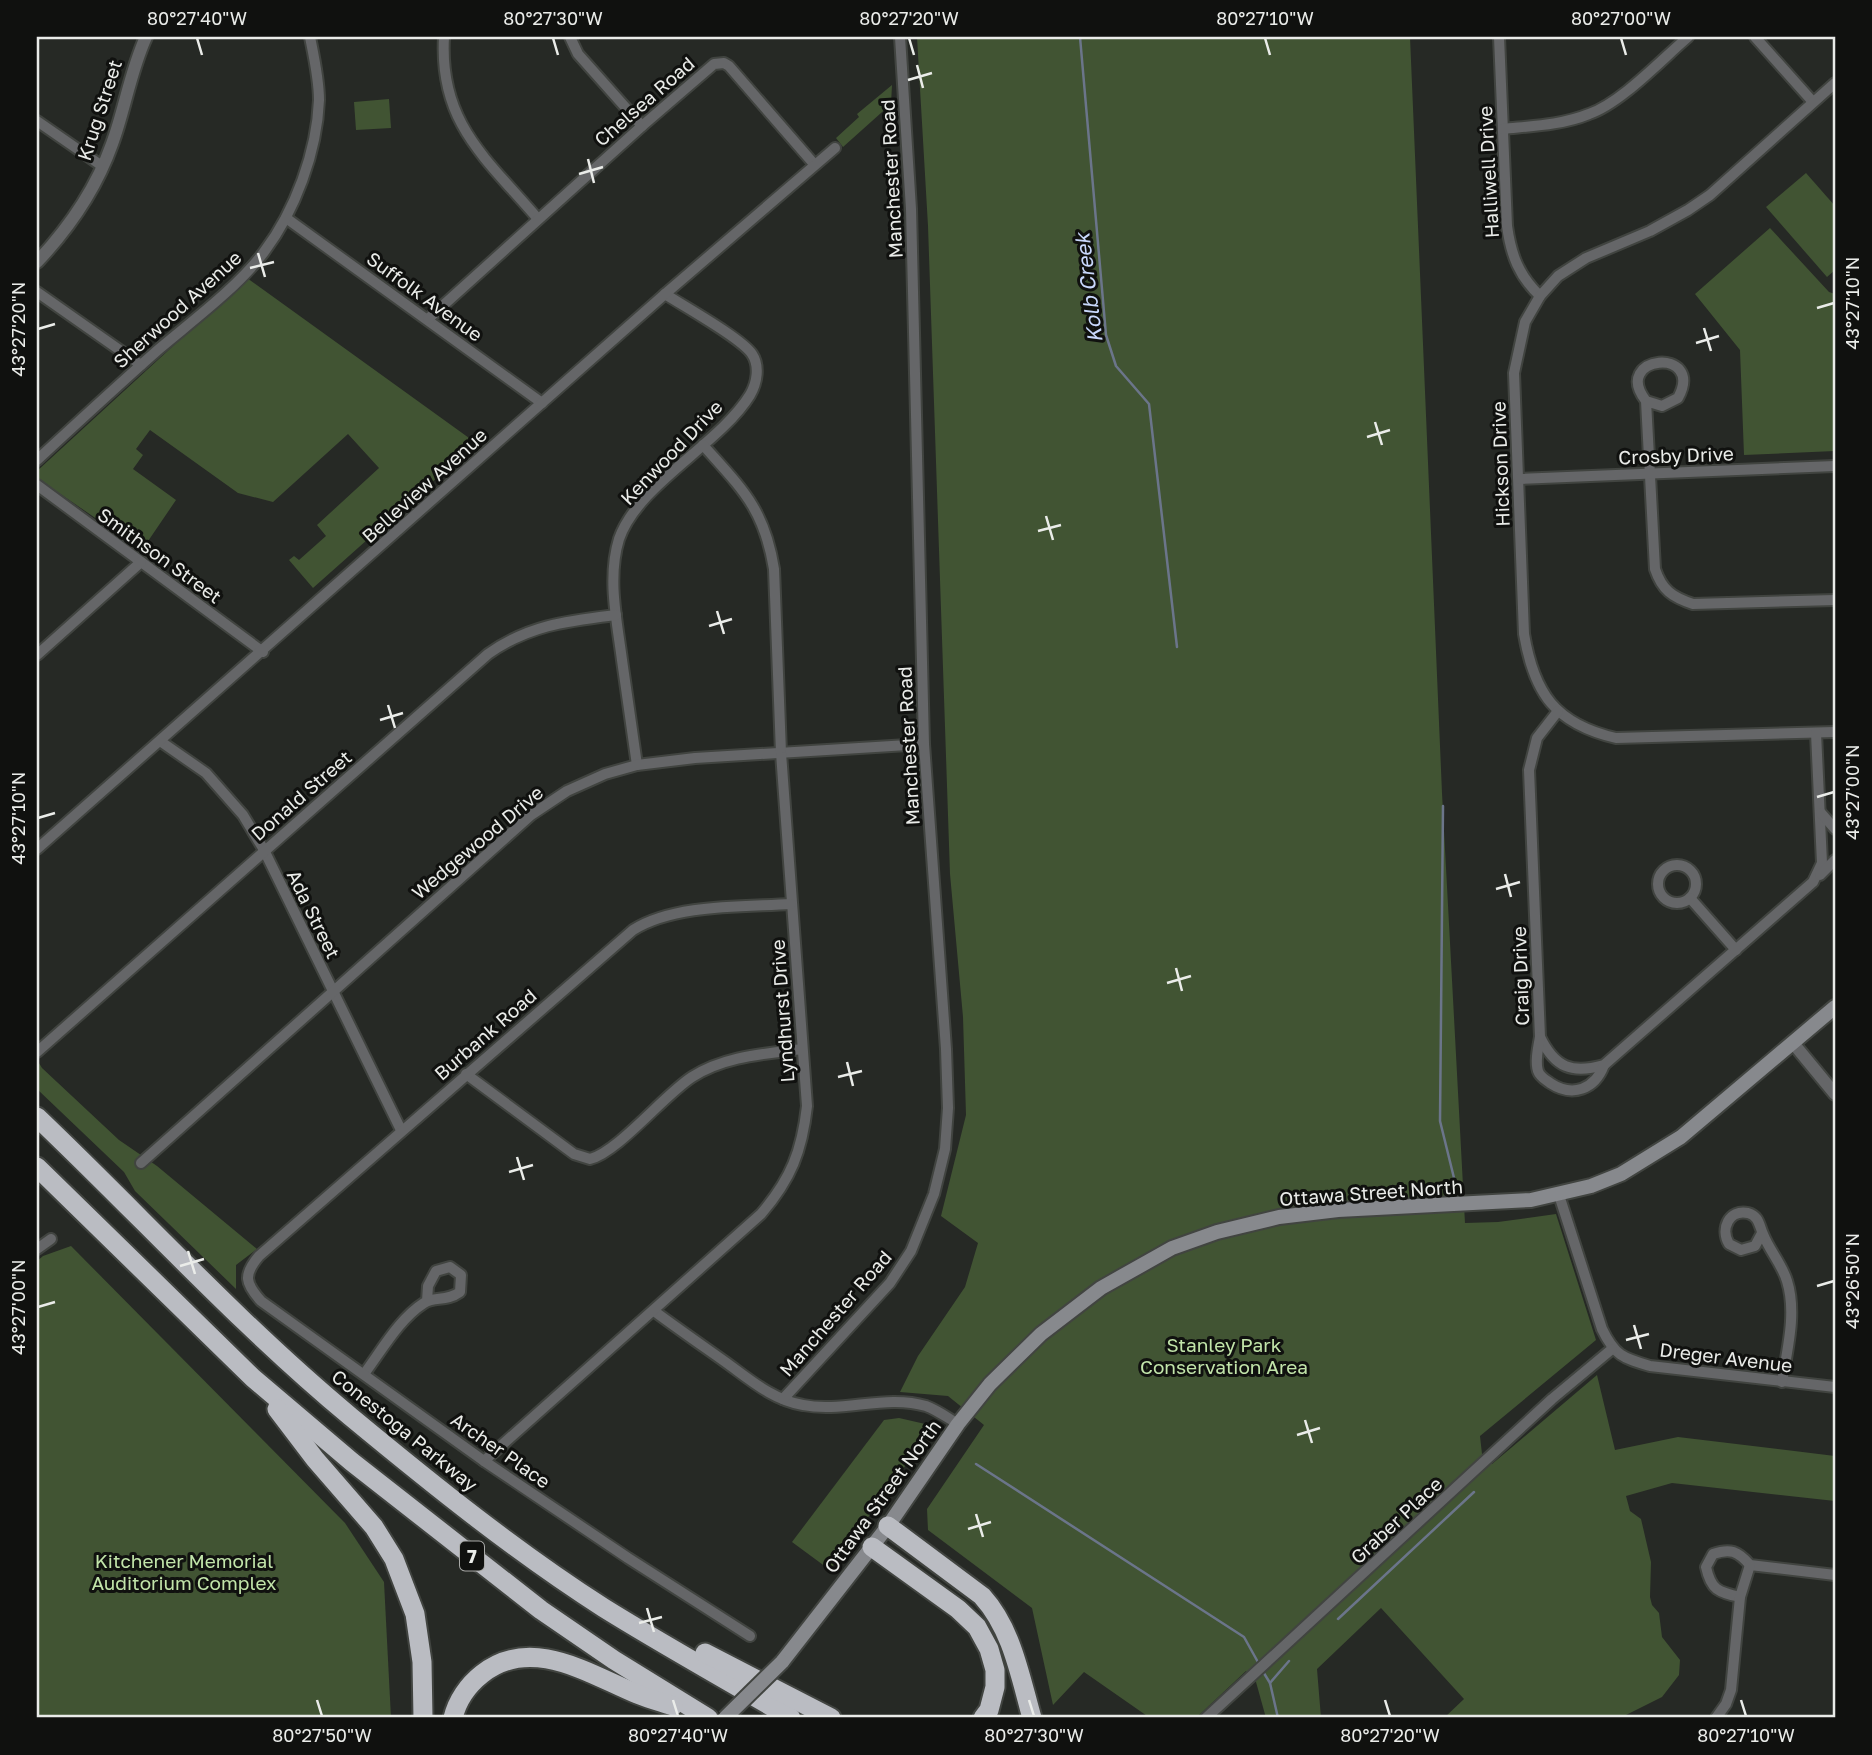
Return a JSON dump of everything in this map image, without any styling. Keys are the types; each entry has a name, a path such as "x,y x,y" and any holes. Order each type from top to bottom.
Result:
{"highway":[{"name":"Conestoga Parkway","path":"37,1118 245,1324 350,1416 490,1527 604,1608 791,1718"},
{"name":"7","path":"37,1167 253,1378 352,1462 541,1611 706,1717"},
{"path":"253,1378 315,1459 373,1527 394,1559 415,1614 422,1661 423,1718"},
{"path":"888,1526 982,1596 995,1610 1007,1633 1032,1718"},
{"path":"872,1547 958,1609 977,1627 989,1649 995,1670 995,1687 989,1710 983,1718"},
{"path":"604,1608 675,1638 831,1718"},
{"path":"453,1718 465,1691 482,1674 508,1661 530,1657 583,1668 638,1694 706,1717"}],"main road":[{"name":"Ottawa Street North","path":"725,1718 782,1662 888,1526 958,1424 990,1384 1041,1334 1101,1289 1172,1248 1217,1232 1279,1217 1338,1210 1500,1203 1559,1195 1591,1186 1620,1174 1681,1137 1835,1007"}],"street":[{"name":"Krug Street","path":"37,262 68,226 102,166 146,37"},
{"name":"Sherwood Avenue","path":"37,460 263,254 286,218 299,188 313,141 318,85 310,37"},
{"path":"444,37 447,93 459,122 472,142 538,219"},
{"path":"570,37 578,54 642,125"},
{"name":"Manchester Road","path":"783,1399 890,1283 911,1251 934,1194 945,1149 948,1108 946,1049 924,744 911,209 900,37"},
{"name":"Halliwell Drive","path":"1499,37 1507,226 1511,252 1525,281 1540,296"},
{"path":"1503,129 1545,125 1591,114 1619,97 1688,37"},
{"path":"1755,37 1814,102"},
{"name":"Chelsea Road","path":"428,319 642,125 714,64 724,63 814,164"},
{"name":"Hickson Drive","path":"1835,83 1710,195 1650,231 1586,258 1558,276 1540,296 1525,321 1514,373 1526,643 1529,663 1540,690 1558,711 1594,733 1616,738 1835,732"},
{"path":"37,121 102,166"},
{"name":"Belleview Avenue","path":"37,849 835,148"},
{"name":"Suffolk Avenue","path":"286,218 542,403"},
{"path":"37,292 141,365"},
{"name":"Kenwood Drive","path":"637,765 616,615 613,571 620,536 638,508 658,486 703,445 750,394 757,375 757,364 745,346 666,294"},
{"path":"1646,401 1662,406 1678,398 1683,381 1674,365 1656,361 1648,365 1642,371 1638,386 1646,401 1655,569 1661,585 1674,598 1693,604 1835,600"},
{"name":"Lyndhurst Drive","path":"484,1461 761,1214 790,1175 801,1145 807,1106 781,753 774,569 770,543 750,499 703,445"},
{"name":"Crosby Drive","path":"1519,479 1835,466"},
{"name":"Smithson Street","path":"37,485 263,652"},
{"path":"37,655 141,562"},
{"name":"Donald Street","path":"37,1052 488,654 525,633 545,626 616,615"},
{"name":"Craig Drive","path":"1558,711 1537,738 1529,770 1539,1037 1537,1069 1541,1076 1562,1090 1577,1090 1588,1087 1599,1078 1604,1065"},
{"path":"1813,882 1822,863 1816,733"},
{"name":"Ada Street","path":"160,741 206,773 243,815 264,850 331,992 401,1130"},
{"name":"Wedgewood Drive","path":"141,1163 531,815 567,791 605,774 637,765 695,758 924,744"},
{"path":"1821,813 1835,829"},
{"name":"Craig Drive","path":"1539,1037 1547,1053 1571,1069 1586,1070 1604,1065 1835,860"},
{"path":"1690,898 1736,950"},
{"name":"Burbank Road","path":"247,1278 248,1271 259,1256 621,938 642,924 678,912 791,904"},
{"path":"1793,1043 1835,1094"},
{"path":"466,1074 574,1154 590,1159 606,1152 678,1087 703,1071 738,1058 802,1049"},
{"path":"1559,1195 1602,1329 1612,1349"},
{"path":"1762,1233 1787,1282 1792,1314 1782,1382"},
{"path":"37,1249 51,1239"},
{"name":"Archer Place","path":"247,1278 251,1291 261,1301 484,1461 750,1636"},
{"path":"364,1374 405,1320 427,1301"},
{"path":"654,1311 758,1385 783,1399 824,1407 892,1402 912,1404 934,1410 958,1424"},
{"name":"Dreger Avenue","path":"1612,1349 1650,1366 1835,1387"},
{"name":"Graber Place","path":"1206,1718 1552,1399 1612,1349"},
{"path":"1740,1597 1720,1592 1709,1581 1706,1567 1713,1554 1727,1549 1740,1553 1750,1565 1835,1575"},
{"path":"1716,1718 1726,1704 1731,1690 1740,1597 1750,1565"}],"green space":[{"name":"Stanley Park Conservation Area","path":"917,37 1410,37 1442,793 1465,1223 1498,1222 1556,1214 1596,1340 1480,1436 1482,1454 1492,1464 1597,1375 1615,1450 1678,1437 1835,1456 1835,1501 1672,1483 1626,1496 1630,1511 1641,1519 1651,1562 1650,1597 1652,1605 1659,1613 1662,1637 1680,1660 1679,1675 1662,1697 1620,1718 1444,1718 1464,1699 1381,1608 1317,1669 1321,1718 1266,1718 1256,1682 1246,1671 1196,1718 1150,1718 1084,1672 1053,1705 1032,1608 928,1530 927,1509 984,1425 948,1396 900,1392 918,1356 965,1287 978,1243 941,1216 966,1115 963,1017 950,874 928,226"},
{"path":"892,85 891,104 843,147 836,138 859,117 857,114"},
{"path":"389,99 391,128 356,130 354,102"},
{"path":"1806,173 1835,206 1835,270 1827,277 1766,207"},
{"path":"1770,228 1829,292 1835,294 1835,451 1744,455 1740,350 1695,294"},
{"path":"247,278 476,443 313,588 289,560 294,556 299,560 326,536 317,525 379,468 348,434 273,502 238,493 150,430 136,449 143,455 133,469 176,500 142,550 37,478 37,471"},
{"path":"37,1060 42,1068 119,1140 157,1166 257,1249 236,1265 236,1289 135,1191 124,1172 37,1089"},
{"name":"Kitchener Memorial Auditorium Complex","path":"71,1246 345,1523 384,1582 391,1718 37,1718 37,1261 43,1256"},
{"path":"899,1418 934,1426 830,1570 792,1542 884,1420"}],"waterway":[{"name":"Kolb Creek","path":"1080,37 1106,335 1116,366 1149,404 1177,647"},
{"path":"1443,806 1440,1121 1455,1182"},
{"path":"976,1464 1244,1637 1259,1664"},
{"path":"1338,1619 1474,1492"},
{"path":"1270,1683 1289,1661"},
{"path":"1262,1670 1270,1683 1278,1718"}]}
